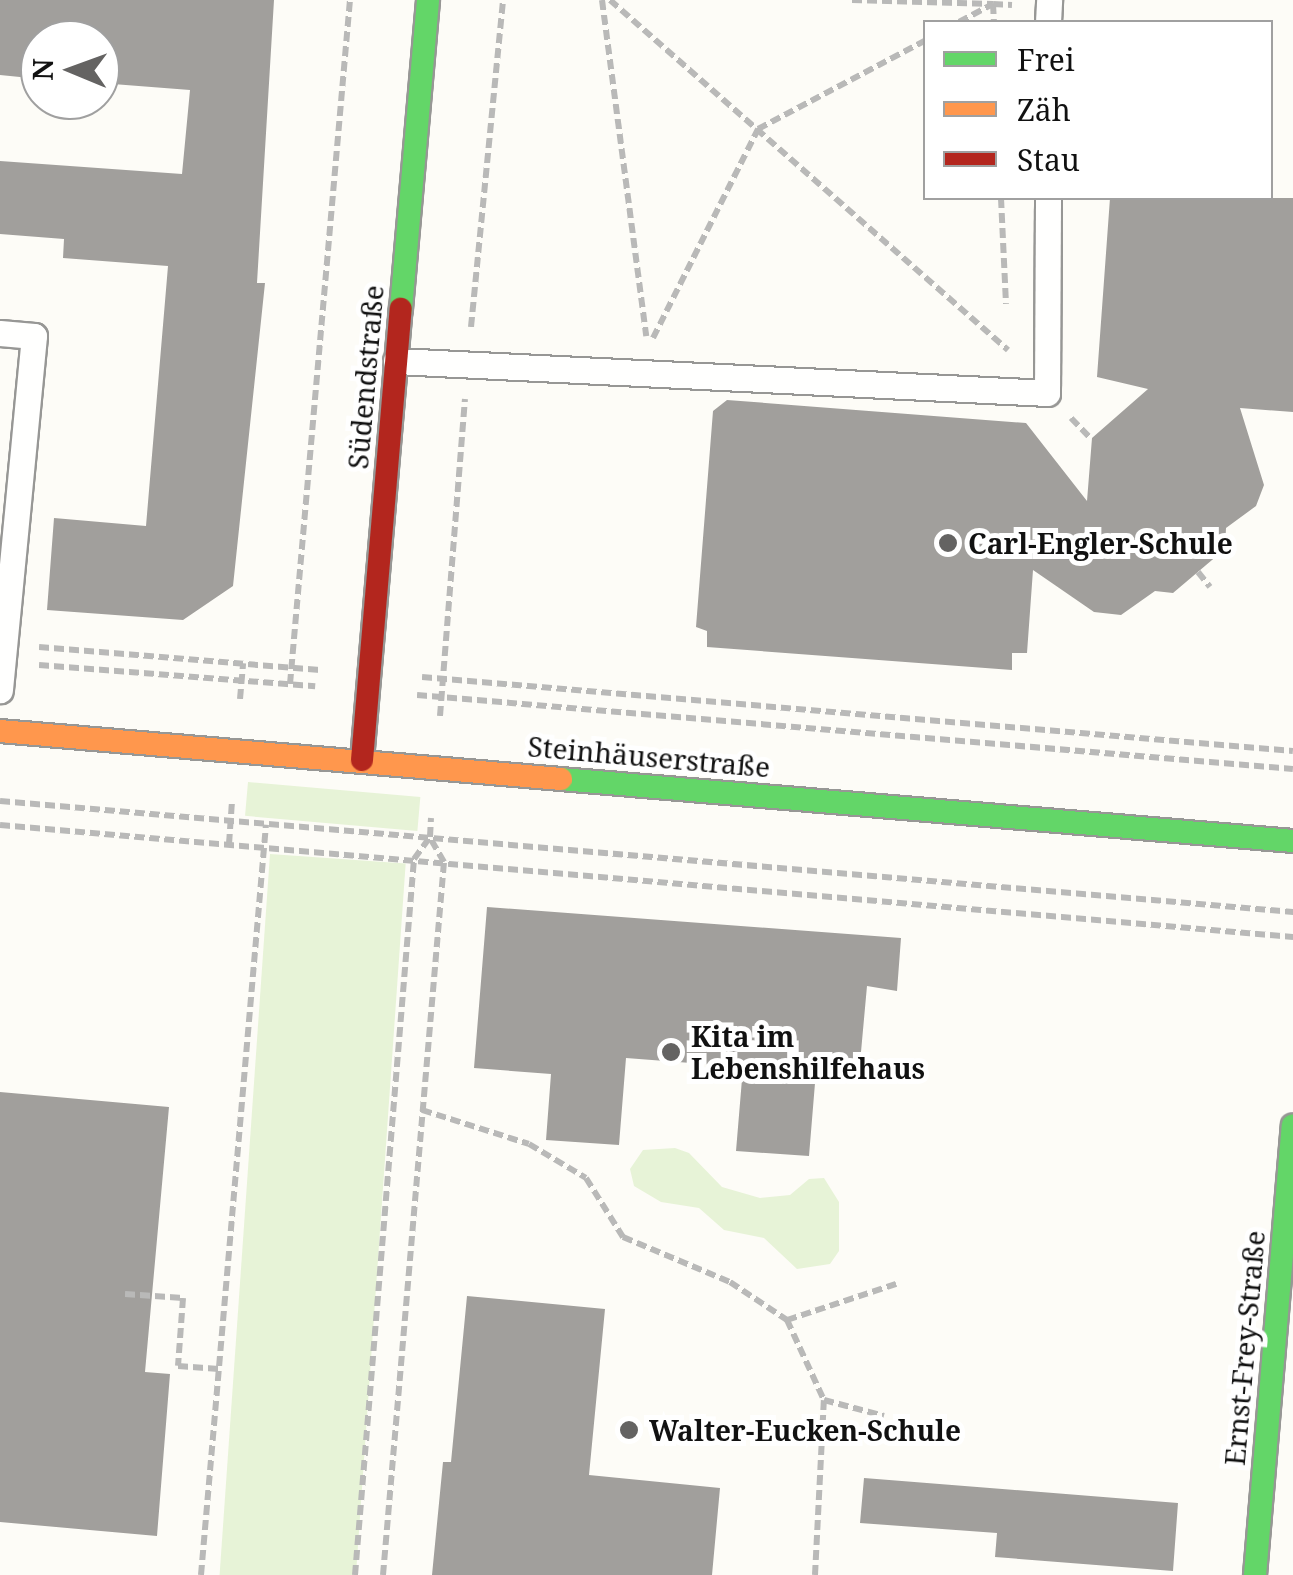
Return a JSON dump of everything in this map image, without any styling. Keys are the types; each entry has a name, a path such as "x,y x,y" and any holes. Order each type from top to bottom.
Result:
{"street":[{"name":"Südendstraße","path":"362,760 428,0"},
{"name":"Steinhäuserstraße","path":"0,731 1293,841"},
{"name":"Ernst-Frey-Straße","path":"1255,1575 1282,1385 1293,1126"}],"lane":[{"path":"396,360 1047,393 1048,200"},
{"path":"0,333 34,336 0,690"}],"path":[{"path":"290,684 350,0"},
{"path":"602,0 648,349"},
{"path":"610,0 1008,349 1090,439"},
{"path":"852,0 1048,9"},
{"path":"963,20 993,4"},
{"path":"993,4 994,20"},
{"path":"648,349 758,128 923,42"},
{"path":"1001,200 1006,311"},
{"path":"1007,330 1008,349"},
{"path":"648,349 668,349"},
{"path":"988,349 1008,349"},
{"path":"1198,572 1210,587"},
{"path":"3,653 291,667 367,682 1293,769"},
{"path":"3,653 241,681 367,682 1293,751"},
{"path":"241,681 243,664"},
{"path":"0,801 1293,912"},
{"path":"229,844 230,822"},
{"path":"0,825 1293,937"},
{"path":"201,1575 266,825"},
{"path":"355,1575 414,859 430,836"},
{"path":"383,1575 444,862 430,836"},
{"path":"422,1110 529,1144 586,1178 623,1237 730,1282 787,1320 824,1400 814,1575"},
{"path":"787,1320 896,1284"},
{"path":"125,1294 182,1298 178,1366 219,1369"},
{"path":"824,1400 884,1416"}],"green space":[{"path":"248,782 420,797 417,831 245,816"},
{"path":"270,854 406,863 356,1575 220,1575"},
{"path":"675,1148 689,1153 722,1187 760,1198 790,1195 809,1179 824,1178 839,1202 839,1251 830,1264 797,1269 764,1238 724,1230 699,1208 661,1202 634,1186 630,1169 643,1150"}],"building":[{"path":"0,0 274,0 257,283 265,283 233,586 183,620 47,610 54,518 146,526 168,266 63,258 64,239 0,234 0,161 182,174 190,90 120,85 120,20 20,20 20,77 0,75"},
{"path":"1293,198 1293,412 1240,408 1264,485 1256,506 1226,528 1225,549 1173,593 1155,591 1121,615 1094,612 1033,570 1027,653 1012,653 1012,670 707,647 707,631 696,627 713,411 727,400 1026,423 1087,501 1092,438 1148,389 1097,377 1110,200"},
{"path":"487,907 901,938 897,991 867,986 859,1074 816,1071 809,1156 736,1151 743,1067 626,1058 619,1145 546,1140 551,1074 474,1068"},
{"path":"0,1092 169,1107 145,1372 170,1374 157,1536 0,1522"},
{"path":"467,1296 605,1309 589,1475 720,1488 712,1575 432,1575 443,1462 451,1462"},
{"path":"864,1478 1178,1503 1173,1571 995,1557 997,1533 860,1523"}],"traffic: fast":[{"path":"401,309 428,0"},
{"path":"561,779 1293,841"},
{"path":"1255,1575 1293,1126"}],"traffic: slow":[{"path":"0,731 561,779"}],"traffic: jam":[{"path":"362,760 401,309"}],"place":[{"name":"Carl-Engler-Schule","path":"948,543"},
{"name":"Kita im Lebenshilfehaus","path":"671,1052"},
{"name":"Walter-Eucken-Schule","path":"629,1430"}]}
